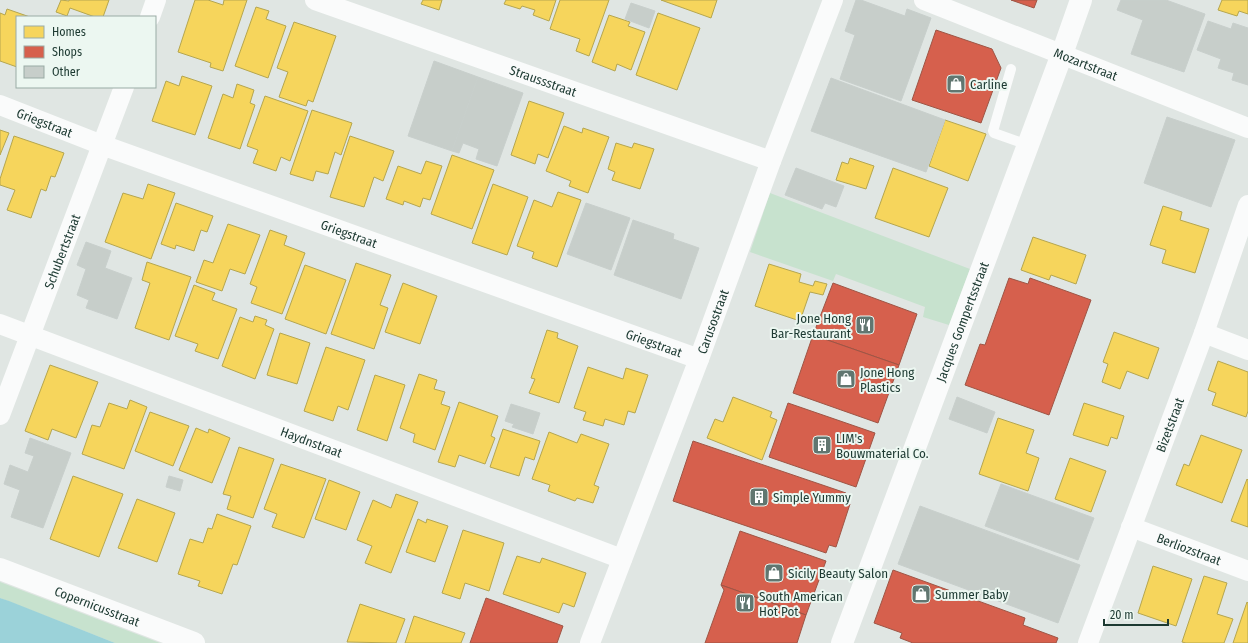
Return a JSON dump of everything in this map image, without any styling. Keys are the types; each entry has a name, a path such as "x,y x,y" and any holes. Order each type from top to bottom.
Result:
{"street":[{"path":"150,16 156,0"},
{"name":"Straussstraat","path":"315,0 771,161"},
{"name":"Carusostraat","path":"590,643 699,358 771,161 833,0"},
{"name":"Mozartstraat","path":"924,0 1248,128"},
{"name":"Jacques Gompertsstraat","path":"842,643 1081,0"},
{"name":"Schubertstraat","path":"0,416 29,335 124,88"},
{"name":"Griegstraat","path":"0,105 102,145 699,358"},
{"name":"Bizetstraat","path":"1088,643 1204,333 1248,205"},
{"name":"Haydnstraat","path":"0,324 622,559"},
{"path":"1204,333 1248,350"},
{"name":"Berliozstraat","path":"1131,527 1248,571"},
{"name":"Copernicusstraat","path":"0,569 194,643"}],"lane":[{"path":"1011,69 993,131 994,133 1028,145"}],"green space":[{"path":"770,193 970,269 949,325 923,317 925,307 836,274 833,281 750,252"},
{"path":"0,582 160,643 115,643 0,598"}],"water":[{"path":"0,598 9,601 115,643 0,643"}],"building: Homes":[{"path":"61,0 109,0 103,16 92,16 70,8 67,16 56,12"},
{"path":"195,0 208,0 223,5 224,0 247,0 223,71 210,67 211,63 178,52"},
{"path":"423,0 442,0 439,10 421,4"},
{"path":"506,0 556,0 549,21 533,15 535,10 522,6 520,9 504,4"},
{"path":"560,0 609,0 589,56 576,51 580,39 550,29"},
{"path":"661,0 717,0 711,18"},
{"path":"1222,0 1248,0 1248,14 1239,11 1237,16 1218,10"},
{"path":"256,7 269,11 266,19 286,26 268,78 235,66"},
{"path":"7,9 27,16 16,16 16,67 0,61 0,13 5,15"},
{"path":"658,13 700,28 677,90 636,75"},
{"path":"609,15 630,22 628,26 645,32 631,70 617,64 615,71 592,62"},
{"path":"294,22 336,36 313,102 308,100 306,106 279,97 288,72 277,68"},
{"path":"182,76 212,86 195,135 152,121 166,81 179,86"},
{"path":"237,84 254,90 250,103 255,105 240,149 208,138 223,94 233,98"},
{"path":"265,96 308,111 290,161 281,157 276,171 253,163 258,150 247,146"},
{"path":"529,101 564,113 548,158 538,154 535,164 511,155"},
{"path":"312,110 352,123 341,155 335,152 328,174 316,171 313,181 290,174"},
{"path":"945,120 986,134 968,181 929,166"},
{"path":"564,126 582,133 583,128 609,137 588,193 569,186 571,181 546,171"},
{"path":"0,130 9,133 0,155"},
{"path":"14,136 64,153 55,177 51,176 46,191 41,189 31,218 7,210 15,190 0,185 0,179"},
{"path":"350,136 394,151 383,181 374,177 364,207 330,197"},
{"path":"616,143 632,148 634,143 654,149 640,189 612,180 615,172 608,169"},
{"path":"452,155 494,170 472,229 431,214"},
{"path":"850,158 874,166 866,189 836,180 842,162 848,164"},
{"path":"426,161 442,166 430,200 423,198 420,207 404,201 403,205 386,199 398,166 421,174"},
{"path":"893,168 948,188 929,237 875,218"},
{"path":"148,184 175,193 151,259 105,242 123,193 143,199"},
{"path":"493,184 528,197 507,255 472,243"},
{"path":"558,192 581,200 557,267 532,258 534,252 517,246 534,200 552,207"},
{"path":"176,203 213,216 207,232 201,230 194,251 176,245 175,249 161,244"},
{"path":"1163,206 1182,212 1180,220 1209,229 1195,273 1162,263 1166,250 1150,245"},
{"path":"228,224 260,235 245,274 230,269 222,291 196,282 204,260 213,263"},
{"path":"270,230 287,236 284,245 305,253 282,314 251,303 257,287 250,284"},
{"path":"1033,237 1086,255 1076,284 1051,275 1049,280 1021,270"},
{"path":"147,262 191,277 169,340 135,328 150,283 142,280"},
{"path":"356,263 391,275 380,305 388,308 374,349 331,334"},
{"path":"769,264 801,274 799,282 813,286 815,281 827,284 823,295 810,292 800,321 755,306"},
{"path":"305,265 346,280 326,334 285,319"},
{"path":"403,283 437,296 420,344 385,332"},
{"path":"194,285 215,293 212,300 237,309 218,359 195,351 198,344 175,336"},
{"path":"255,316 267,320 265,325 274,329 255,379 222,366 240,317 253,322"},
{"path":"547,330 558,333 557,338 578,346 559,403 529,393 535,379 531,378"},
{"path":"1114,332 1159,348 1148,379 1127,371 1120,389 1102,382 1108,364 1103,362"},
{"path":"280,333 310,343 297,384 267,375"},
{"path":"326,347 365,360 348,410 338,406 333,421 304,411"},
{"path":"1218,361 1248,372 1248,411 1246,417 1212,405 1216,393 1208,390"},
{"path":"50,365 98,382 76,438 52,429 48,440 25,431"},
{"path":"588,367 623,379 626,368 648,375 635,413 628,411 624,425 605,419 603,426 583,420 586,412 574,408"},
{"path":"419,374 437,380 434,389 445,392 441,404 450,407 435,450 413,442 415,434 400,428"},
{"path":"375,375 405,385 387,441 357,430"},
{"path":"733,397 772,412 770,417 777,420 762,460 707,438 715,419 723,422"},
{"path":"130,400 147,407 124,469 82,454 92,425 100,427 109,403 127,409"},
{"path":"459,402 498,416 491,436 495,438 485,464 459,455 455,467 438,462"},
{"path":"1084,403 1124,416 1117,439 1111,437 1108,446 1073,435"},
{"path":"150,412 189,426 173,466 135,451"},
{"path":"998,418 1034,430 1026,453 1039,458 1028,491 979,474"},
{"path":"196,428 208,433 209,429 230,438 212,483 179,470"},
{"path":"503,429 540,441 534,460 525,457 519,476 490,467"},
{"path":"549,432 577,443 581,434 609,444 594,485 599,487 593,503 577,498 575,501 548,491 550,485 532,479"},
{"path":"1201,435 1242,450 1222,503 1176,485 1184,464 1189,466"},
{"path":"239,447 274,459 253,518 227,509 231,496 223,494"},
{"path":"1070,458 1106,471 1091,512 1055,499"},
{"path":"281,464 326,479 304,538 272,527 277,514 264,509"},
{"path":"73,476 123,494 99,557 50,539"},
{"path":"1247,479 1248,480 1248,527 1231,521"},
{"path":"329,480 360,492 346,530 315,519"},
{"path":"396,494 418,502 391,573 365,563 372,546 357,540 373,500 391,508"},
{"path":"137,499 175,513 157,562 118,548"},
{"path":"217,514 251,526 237,565 233,564 222,594 198,586 200,581 178,574 190,539 203,543 208,528 212,529"},
{"path":"418,519 426,523 427,519 448,526 435,562 406,552"},
{"path":"463,530 504,543 489,591 465,583 460,599 442,593"},
{"path":"517,556 540,563 542,558 586,573 574,607 563,603 559,613 503,594"},
{"path":"1153,566 1192,579 1176,626 1138,613"},
{"path":"1204,576 1227,583 1217,614 1233,619 1224,643 1182,642"},
{"path":"1247,602 1248,643 1233,643"},
{"path":"360,604 405,619 396,643 347,642"},
{"path":"414,616 465,633 461,643 405,643"}],"building: Shops":[{"path":"1011,0 1037,0 1034,8"},
{"name":"Carline","path":"936,30 992,49 1001,68 981,123 912,100"},
{"path":"1009,278 1028,284 1030,278 1091,300 1049,415 965,385 980,344 985,345"},
{"name":"Jone Hong Bar-Restaurant","path":"833,283 917,314 899,365 813,335"},
{"name":"Jone Hong Plastics","path":"813,335 899,365 878,423 793,393"},
{"name":"LIM's Bouwmaterial Co.","path":"788,403 875,433 856,487 769,457"},
{"name":"Simple Yummy","path":"693,441 846,493 843,502 850,504 836,547 829,545 826,553 673,501"},
{"name":"Sicily Beauty Salon","path":"740,531 826,561 806,615 721,585"},
{"name":"Summer Baby","path":"893,570 1025,618 1023,625 1058,638 1056,643 913,643 900,638 902,633 874,623"},
{"name":"South American Hot Pot","path":"721,585 806,615 797,643 705,643 724,590"},
{"path":"486,598 563,626 557,643 470,643"}],"building: Other":[{"path":"856,0 861,0 905,16 907,9 931,18 901,101 840,79 855,35 845,31"},
{"path":"1121,0 1166,0 1205,14 1184,72 1131,54 1143,20 1117,10"},
{"path":"631,3 655,11 649,28 625,19"},
{"path":"1208,21 1231,29 1233,23 1248,28 1248,85 1232,80 1234,73 1218,68 1221,59 1197,50"},
{"path":"434,61 478,77 452,151 408,136"},
{"path":"478,77 523,93 497,166 476,159 479,149 463,143 459,153 452,151"},
{"path":"831,78 945,120 926,172 811,131"},
{"path":"1167,117 1235,140 1211,207 1144,183"},
{"path":"796,168 844,186 836,207 825,203 822,209 785,195"},
{"path":"586,203 630,218 611,270 567,254"},
{"path":"633,220 674,234 673,239 699,248 681,299 614,275"},
{"path":"86,242 111,251 105,268 132,278 117,319 86,308 89,300 77,295 86,269 77,265"},
{"path":"957,397 995,412 987,433 949,419"},
{"path":"511,404 540,413 533,434 512,427 514,424 505,421"},
{"path":"30,438 71,453 43,528 11,517 20,490 4,484 10,465 28,472 34,456 25,453"},
{"path":"169,476 183,480 180,491 166,487"},
{"path":"1001,484 1094,518 1078,560 985,526"},
{"path":"920,506 1080,565 1058,623 898,564"}],"place":[{"name":"Carline","path":"956,84"},
{"name":"Jone Hong Bar-Restaurant","path":"865,325"},
{"name":"Jone Hong Plastics","path":"846,379"},
{"name":"LIM's Bouwmaterial Co.","path":"822,445"},
{"name":"Simple Yummy","path":"759,497"},
{"name":"Sicily Beauty Salon","path":"774,573"},
{"name":"Summer Baby","path":"921,594"},
{"name":"South American Hot Pot","path":"745,603"}]}
